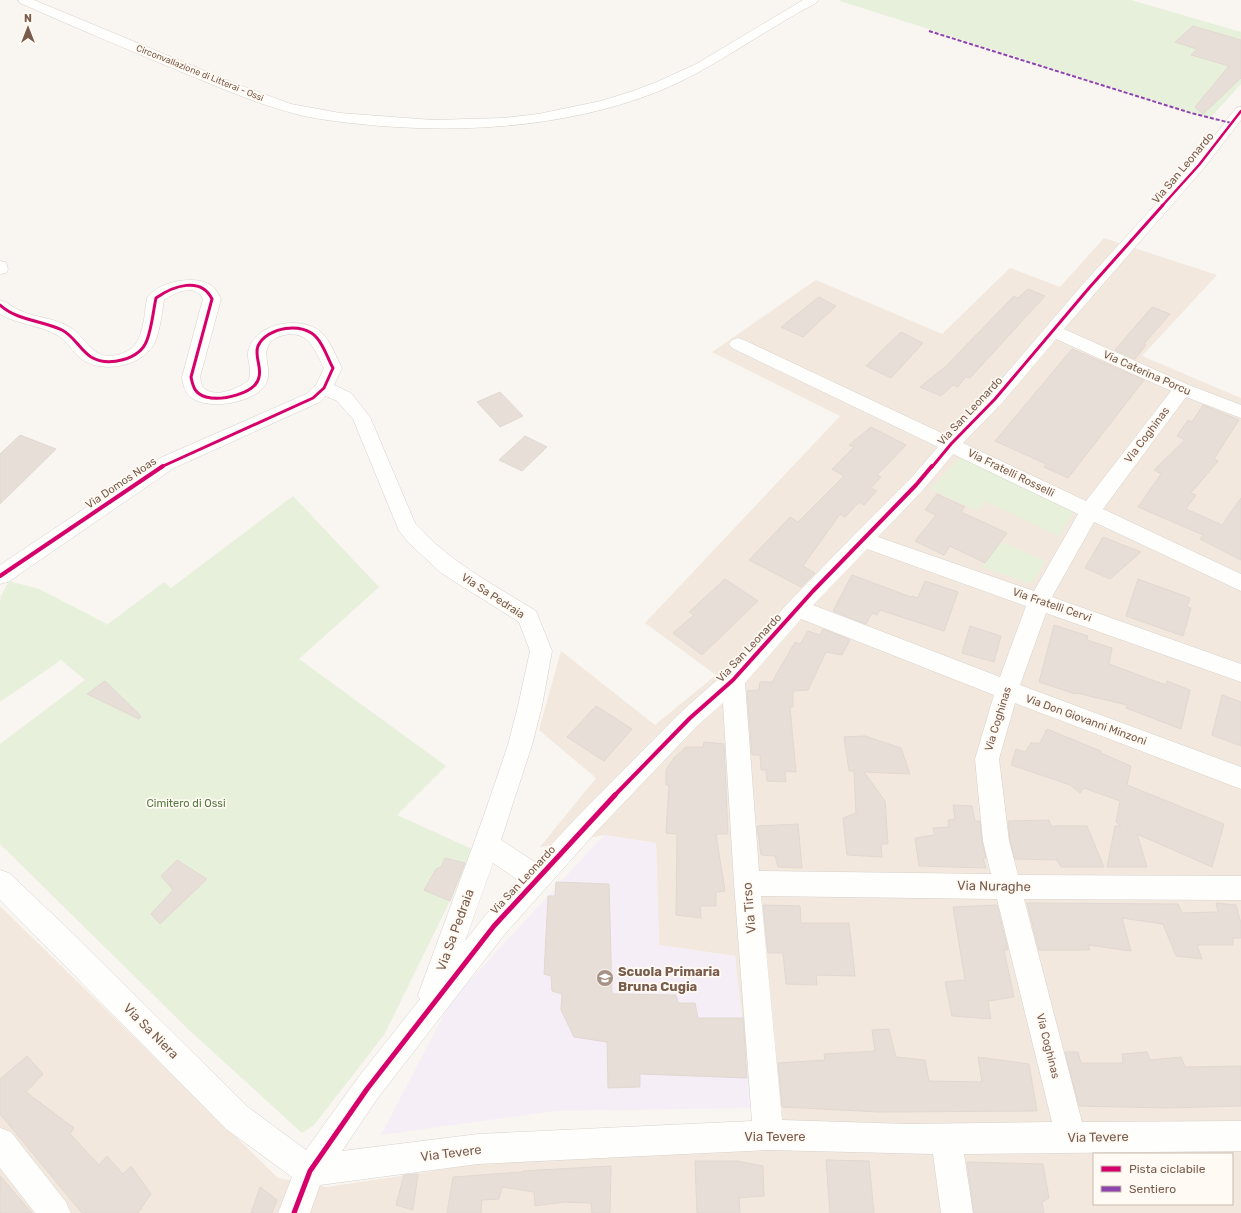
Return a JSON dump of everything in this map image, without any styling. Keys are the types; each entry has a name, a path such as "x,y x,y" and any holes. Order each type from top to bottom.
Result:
{"street":[{"name":"Circonvallazione di Litterai - Ossi","path":"24,0 247,94 302,111 366,120 432,124 485,123 553,115 604,104 638,94 681,77 735,47 812,0"},
{"name":"Via San Leonardo","path":"294,1213 310,1171 367,1089 494,926 537,878 690,718 733,680 797,608 862,539 916,485 951,444 995,399 1089,288 1199,165 1241,111"},
{"path":"0,305 17,316 63,330 92,358 110,361 132,355 147,341 156,298 160,294 172,288 181,286 198,286 208,291 212,299 191,377 190,383 196,392 205,396 216,398 237,395 247,391 260,378 261,372 257,353 261,342 272,333 295,328 309,331 317,338 333,368 324,388"},
{"name":"Via Caterina Porcu","path":"1053,331 1182,389 1241,412"},
{"name":"Via Fratelli Rosselli","path":"738,344 1241,583"},
{"name":"Via Domos Noas","path":"0,576 167,463 313,398 324,388"},
{"name":"Via Sa Pedraia","path":"324,388 344,397 360,417 397,501 406,526 416,538 449,567 528,617 541,651 530,706 520,745 424,1015"},
{"name":"Via Coghinas","path":"1071,1137 996,841 986,759 1007,690 1039,601 1090,511 1182,389"},
{"name":"Via Fratelli Cervi","path":"862,539 1241,673"},
{"name":"Via Don Giovanni Minzoni","path":"797,608 1007,690 1241,778"},
{"name":"Via Tirso","path":"733,680 747,883 768,1135"},
{"path":"486,844 537,878"},
{"name":"Via Sa Niera","path":"0,882 54,933 237,1118 310,1171"},
{"name":"Via Nuraghe","path":"747,883 1007,887 1241,888"},
{"name":"Via Tevere","path":"310,1171 478,1150 768,1135 909,1139 1241,1136"},
{"path":"946,1138 957,1213"},
{"path":"0,1143 55,1213"}],"shaded area":[{"path":"1104,238 1217,275 1142,356 1241,398 1241,1213 0,1213 0,906 278,1178 327,1187 531,1156 756,1149 735,956 659,945 656,843 604,835 540,847 596,778 539,730 561,651 655,725 716,675 645,623 840,416 712,352 816,280 942,334 1010,268 1060,287"},
{"name":"Scuola Primaria Bruna Cugia","path":"604,835 656,843 659,945 735,956 752,1108 556,1111 381,1135 451,1001"}],"green space":[{"path":"1131,0 1241,32 1241,84 1210,118 840,1"},
{"path":"961,456 1074,512 1059,536 985,501 978,511 931,489"},
{"name":"Cimitero di Ossi","path":"293,496 379,587 299,659 446,766 397,815 472,849 450,901 384,1035 314,1125 302,1133 189,1030 0,844 0,744 85,680 61,660 0,702 0,602 1,596 9,581 39,589 107,624 100,630 164,582 171,588"},
{"path":"1001,542 1046,561 1031,584 982,567"}],"building":[{"path":"1193,26 1241,40 1241,78 1203,114 1195,107 1229,66 1191,55 1197,49 1175,42"},
{"path":"1028,289 1045,296 970,378 965,377 958,387 953,385 941,396 920,387 945,367 1014,296 1018,298"},
{"path":"819,297 836,306 803,337 781,327"},
{"path":"1152,307 1170,314 1144,344 1146,345 1135,359 1115,350"},
{"path":"901,332 923,343 891,378 866,366"},
{"path":"1072,349 1144,380 1068,478 1044,467 1046,464 995,441"},
{"path":"500,392 523,416 500,427 477,402"},
{"path":"1203,405 1239,420 1214,459 1218,461 1191,493 1196,495 1186,509 1222,525 1241,498 1241,560 1200,539 1203,535 1138,507 1161,474 1154,470 1185,440 1177,436 1188,420 1192,422"},
{"path":"871,427 906,445 877,475 881,477 871,488 877,491 864,505 859,502 845,517 840,514 803,566 815,573 801,587 749,560 790,517 798,522 844,476 832,469 854,447 849,445"},
{"path":"20,435 56,449 0,504 0,454"},
{"path":"525,436 547,447 522,471 499,460"},
{"path":"937,494 965,507 961,512 1007,533 985,563 950,546 944,555 915,541 936,515 925,510"},
{"path":"1103,537 1141,552 1110,579 1085,568"},
{"path":"852,575 911,597 918,598 925,581 958,592 944,631 880,610 877,615 872,613 866,624 833,611"},
{"path":"725,579 758,601 702,655 673,633 694,615 689,612"},
{"path":"1138,579 1190,598 1187,607 1191,608 1183,636 1126,616"},
{"path":"1054,625 1088,636 1087,640 1112,648 1109,664 1166,685 1167,681 1190,690 1181,729 1126,708 1127,705 1076,694 1039,682"},
{"path":"970,626 1001,636 994,662 962,653"},
{"path":"823,629 850,640 842,655 826,652 808,690 793,691 793,707 790,707 796,772 785,771 786,782 767,781 766,770 761,770 760,755 752,755 747,691 759,690 760,682 772,682 795,642 800,644 808,631 820,635"},
{"path":"105,681 141,716 139,719 87,694"},
{"path":"1222,695 1241,702 1241,746 1212,735"},
{"path":"596,706 632,729 604,761 567,737"},
{"path":"1047,729 1101,751 1101,753 1131,766 1127,785 1224,824 1212,867 1137,834 1147,867 1107,867 1115,826 1121,826 1116,822 1120,801 1084,788 1080,793 1070,785 1011,765 1016,749 1025,752 1031,743 1040,743"},
{"path":"865,736 901,748 910,774 864,772 885,801 888,844 881,844 882,857 847,855 843,818 856,813 854,771 849,771 844,737"},
{"path":"704,742 724,744 728,834 716,834 725,891 716,892 716,906 700,906 701,918 676,915 677,834 666,833 669,785 666,785 666,770 674,758 686,747 703,747"},
{"path":"953,805 972,806 975,821 980,821 982,841 986,858 983,858 986,868 919,866 915,838 935,835 933,828 949,827 948,820 955,819"},
{"path":"1049,820 1051,826 1087,826 1104,867 1061,867 1057,860 1015,859 1010,841 1008,821"},
{"path":"798,824 802,868 778,867 775,856 761,855 757,826"},
{"path":"445,858 465,863 450,901 424,890 436,869 441,867"},
{"path":"177,860 207,879 160,924 151,914 173,890 161,876"},
{"path":"556,882 609,884 612,994 676,995 678,1003 695,1003 698,1018 743,1018 747,1078 640,1074 640,1087 608,1088 607,1042 574,1037 561,1010 562,994 552,991 551,976 544,974 548,896 555,896"},
{"path":"1027,903 1178,904 1182,913 1218,912 1216,903 1236,905 1241,923 1241,938 1233,938 1233,945 1197,945 1202,959 1176,956 1163,924 1122,918 1131,951 1088,945 1090,950 1039,950"},
{"path":"763,905 800,906 801,923 849,923 855,976 816,975 817,985 786,984 783,953 768,953"},
{"path":"997,905 1008,950 1004,950 1014,997 988,1001 991,1019 952,1016 945,982 965,980 953,907"},
{"path":"889,1029 896,1057 925,1060 929,1081 982,1082 978,1057 1029,1064 1037,1111 879,1112 782,1107 778,1063 825,1060 824,1054 875,1051 872,1030"},
{"path":"1065,1052 1078,1052 1081,1063 1123,1063 1122,1054 1147,1052 1150,1060 1181,1057 1185,1067 1241,1066 1241,1106 1168,1108 1079,1106"},
{"path":"27,1056 43,1074 26,1092 74,1128 70,1134 99,1165 107,1156 123,1174 131,1166 151,1194 138,1213 82,1213 0,1114 0,1079"},
{"path":"826,1160 869,1161 874,1213 830,1213"},
{"path":"695,1161 737,1161 763,1166 764,1196 739,1198 740,1213 697,1213"},
{"path":"967,1162 1043,1164 1049,1198 1042,1202 1044,1213 974,1213"},
{"path":"611,1166 610,1213 592,1213 591,1203 564,1202 535,1206 534,1192 502,1187 499,1199 482,1200 481,1213 447,1213 453,1177"},
{"path":"418,1174 413,1210 396,1205 404,1175"},
{"path":"0,1176 32,1213 0,1213"},
{"path":"260,1187 277,1200 272,1213 251,1213"}],"marked path":[{"path":"929,31 1191,113 1231,123"}],"cycle path":[{"path":"294,1213 310,1171 367,1089 494,926 585,826 690,718 733,680 813,591 916,485 951,444 995,399 1089,288 1199,165 1241,111"},
{"path":"0,305 6,311 14,315 55,327 66,332 83,351 91,357 106,362 122,360 143,347 147,341 156,298 177,287 195,285 202,287 208,292 212,299 191,377 193,387 198,394 206,397 228,397 248,390 255,385 260,375 257,357 258,347 269,335 286,329 303,330 311,333 317,338 333,368 324,388 313,398 167,463 0,576"}],"place":[{"name":"Scuola Primaria Bruna Cugia","path":"605,978"}]}
